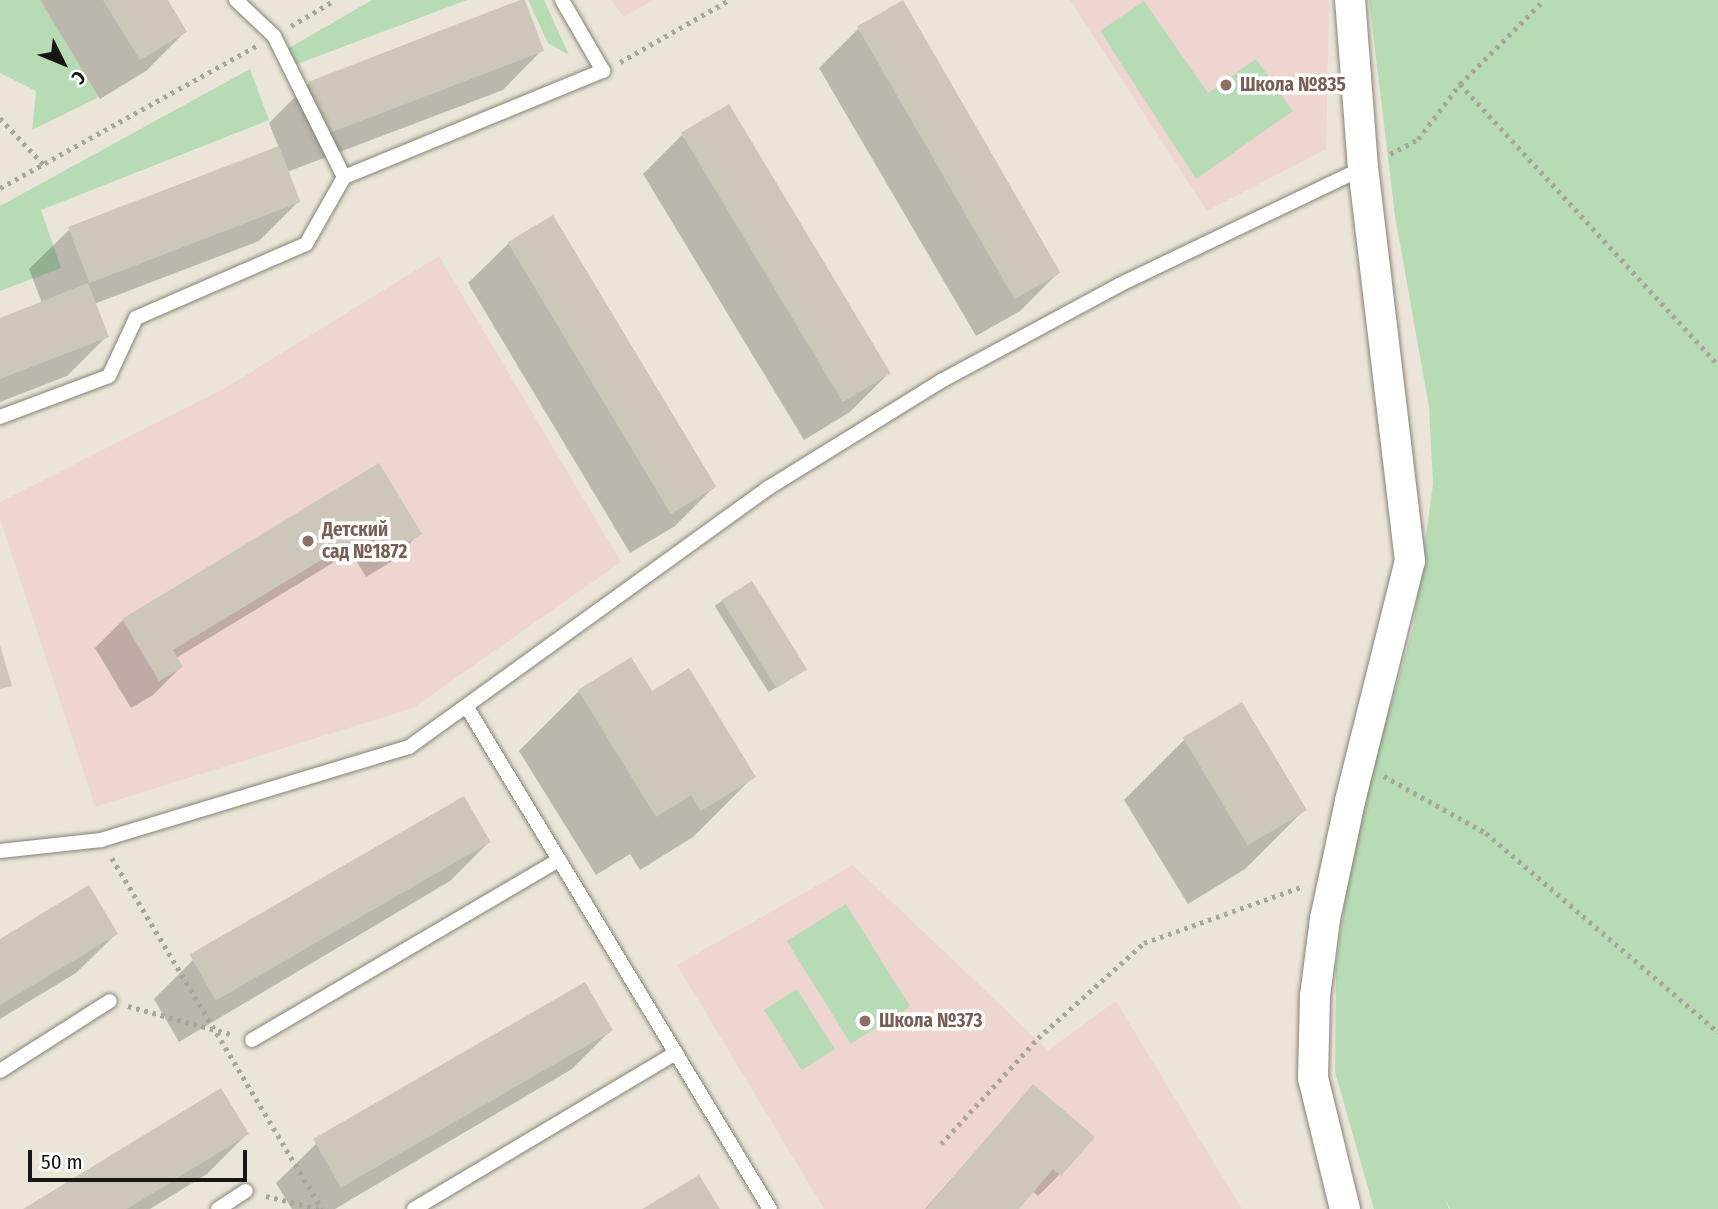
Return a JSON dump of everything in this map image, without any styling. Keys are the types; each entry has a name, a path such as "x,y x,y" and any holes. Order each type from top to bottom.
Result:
{"street":[{"path":"1345,1209 1313,1078 1315,996 1334,876 1359,762 1410,561 1363,168 1350,0"}],"lane":[{"path":"236,0 274,36 344,177"},
{"path":"0,417 109,376 136,318 306,244 344,177 603,71 562,0"},
{"path":"0,851 101,840 410,747 468,709 482,694 768,488 941,381 1119,285 1363,168"},
{"path":"468,709 771,1209"},
{"path":"252,1040 559,860"},
{"path":"0,1070 110,1001"},
{"path":"414,1209 676,1053"},
{"path":"218,1209 246,1191"}],"path":[{"path":"0,188 335,0"},
{"path":"603,71 729,0"},
{"path":"1363,168 1418,139 1460,84 1544,0"},
{"path":"1460,84 1718,365"},
{"path":"0,118 44,165"},
{"path":"1359,762 1486,833 1718,1032"},
{"path":"101,840 321,1209"},
{"path":"941,1144 1038,1038 1144,943 1334,876"},
{"path":"110,1001 252,1040"},
{"path":"246,1191 321,1209"}],"shaded area":[{"path":"612,0 654,0 623,17"},
{"name":"Школа №835","path":"1070,0 1329,0 1326,149 1207,211"},
{"name":"Детский сад №1872","path":"439,256 621,562 413,708 95,807 0,519 0,502 225,388"},
{"name":"Школа №373","path":"853,865 1048,1050 1116,1001 1242,1209 824,1209 677,965"}],"green space":[{"path":"0,0 40,0 99,97 32,130 36,91 0,73"},
{"path":"372,0 467,0 292,66 282,52"},
{"path":"528,0 544,0 569,55 548,43"},
{"path":"1369,0 1718,0 1718,1209 1450,1209 1445,1198 1449,1209 1374,1209 1335,1072 1336,965 1355,830 1413,628 1433,484 1429,407 1395,216"},
{"path":"1144,1 1208,93 1256,59 1293,111 1196,179 1100,31"},
{"path":"250,69 269,120 41,210 61,268 0,291 0,206"},
{"path":"846,904 910,1007 851,1044 787,941"},
{"path":"797,989 835,1049 802,1070 764,1010"}],"building":[{"path":"103,0 168,0 187,32 140,60"},
{"path":"525,0 544,51 327,134 308,82"},
{"path":"903,0 1060,273 1015,299 857,26"},
{"path":"729,104 891,373 843,402 681,133"},
{"path":"279,146 301,202 90,283 68,227"},
{"path":"553,215 716,487 671,514 508,242"},
{"path":"88,283 109,337 0,379 0,318"},
{"path":"379,463 422,534 395,550 379,525 173,650 183,667 159,681 122,619"},
{"path":"752,581 807,669 777,688 721,600"},
{"path":"0,645 12,686 0,689"},
{"path":"631,657 652,691 689,668 756,777 701,811 691,795 656,817 578,690"},
{"path":"1242,702 1307,810 1248,846 1183,738"},
{"path":"464,796 491,842 216,1000 189,954"},
{"path":"89,885 118,934 0,1005 0,939"},
{"path":"585,982 613,1030 341,1187 313,1139"},
{"path":"1033,1084 1095,1137 1061,1176 1053,1169 1019,1209 926,1209"},
{"path":"221,1088 249,1134 127,1209 23,1209"},
{"path":"699,1175 720,1209 642,1209"}],"place":[{"name":"Школа №835","path":"1226,85"},
{"name":"Детский сад №1872","path":"308,541"},
{"name":"Школа №373","path":"865,1021"}]}
